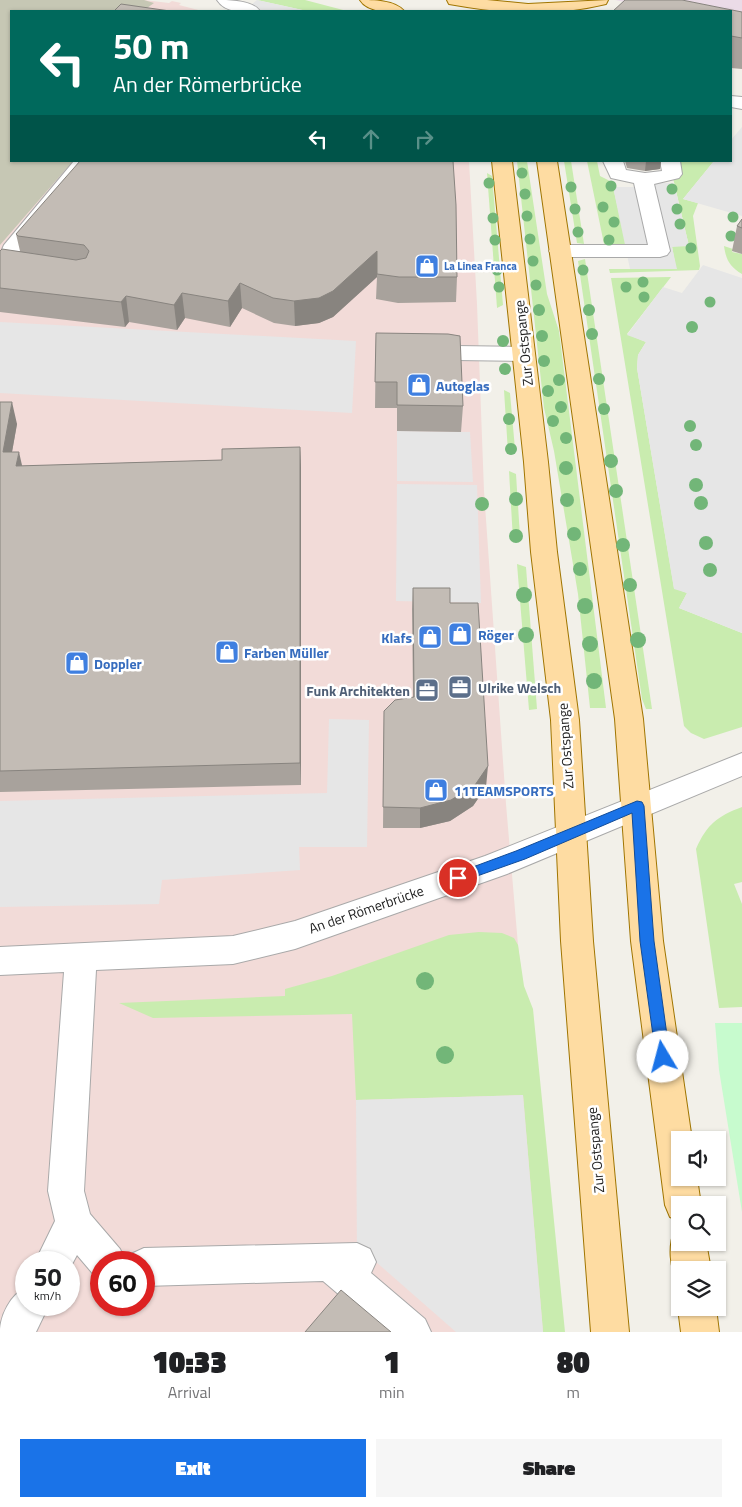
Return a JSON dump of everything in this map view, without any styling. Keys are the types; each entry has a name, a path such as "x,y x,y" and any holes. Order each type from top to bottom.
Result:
{"main road":[{"path":"368,0 393,10"},
{"path":"455,0 519,9 568,8 600,0"},
{"path":"589,10 600,0"},
{"name":"Zur Ostspange","path":"502,162 544,552 565,720 577,941 610,1332"},
{"path":"547,162 629,719 647,941 682,1196"},
{"path":"698,1316 700,1332"}],"street":[{"path":"228,6 246,10"},
{"path":"52,273 15,268 8,260 14,245 84,162"},
{"path":"613,162 618,174 628,178 664,177 672,174 670,162"},
{"path":"559,251 660,251 643,178"},
{"path":"456,354 524,354"},
{"name":"An der Römerbrücke","path":"0,961 233,950 295,935 496,865 742,764"},
{"path":"81,958 66,1191 74,1223 98,1251"},
{"path":"59,1251 74,1223"},
{"path":"155,1268 343,1262 412,1332"},
{"path":"15,1332 24,1316"}],"shaded area":[{"path":"0,0 144,0 169,3 172,1 181,3 179,5 198,10 10,10 10,162 469,162 484,491 518,945 564,1332 0,1332"},
{"path":"0,0 144,0 154,3 144,10 10,10 10,162 72,162 0,245"},
{"path":"257,0 302,10 251,10 250,6"},
{"path":"615,0 742,0 742,28 732,10 661,10"},
{"path":"742,127 742,216 683,199 713,162 732,162 732,139"},
{"path":"644,183 674,183 689,246 672,247 677,269 630,269 613,187 644,187"},
{"path":"703,265 742,278 742,633 679,608 687,593 674,589 637,368 638,355 646,342 627,335 663,287 682,293"},
{"path":"0,322 356,341 352,413 0,393"},
{"path":"397,431 470,432 473,482 397,481"},
{"path":"397,484 477,485 481,603 396,601"},
{"path":"329,719 369,720 367,847 299,847 300,870 162,880 159,904 0,907 0,801 327,793"},
{"path":"523,1095 543,1332 456,1332 375,1261 357,1262 356,1100"}],"green space":[{"path":"257,0 305,0 343,10 302,10"},
{"path":"517,162 527,162 547,294 559,331 606,708 590,708 578,594 554,451 544,408"},
{"path":"564,162 571,162 584,244 577,243"},
{"path":"587,162 597,162 600,176 612,182 626,244 604,244"},
{"path":"677,162 713,162 683,199 698,203 693,216 699,270 610,273 609,269 676,269 672,246 689,246 673,178"},
{"path":"487,173 492,176 503,305 497,308"},
{"path":"724,246 733,249 732,252 742,254 742,274 729,263"},
{"path":"585,259 652,709 646,709 642,699 578,261"},
{"path":"671,277 627,334 646,342 638,355 637,368 674,588 687,593 679,608 742,633 742,727 704,739 691,733 684,726 611,278"},
{"path":"504,390 510,393 515,449 513,452 508,453"},
{"path":"509,471 516,474 520,536 513,540"},
{"path":"517,564 526,567 537,709 529,710"},
{"path":"742,807 742,882 734,884 742,904 742,1007 719,1008 696,849 704,833 714,822"},
{"path":"479,932 502,933 514,938 518,945 524,986 533,1009 565,1332 543,1332 523,1095 356,1100 352,1014 153,1018 119,1003 285,996 285,989 332,976 449,935"},
{"path":"715,1023 742,1023 742,1212 719,1070"}],"building":[{"path":"625,0 682,0 732,10 614,10"},
{"path":"121,4 163,10 115,10"},
{"path":"732,10 742,12 742,38 732,36"},
{"path":"79,162 453,162 457,277 399,277 377,274 377,251 333,291 319,298 294,301 273,298 240,283 228,301 182,293 174,305 126,296 121,302 0,288 0,251 2,249 76,260 86,258 89,251 84,245 18,236 16,234"},
{"path":"742,219 742,228 737,226"},
{"path":"376,333 448,334 460,336 463,406 397,405 397,382 375,382"},
{"path":"0,402 12,402 3,452 19,452 16,466 222,460 222,449 300,447 300,763 0,771"},
{"path":"413,588 450,588 450,603 478,603 488,766 475,785 451,800 420,808 383,807 384,711 395,700 414,697"},
{"path":"341,1290 391,1332 305,1332"}],"place":[{"name":"La Linea Franca","path":"427,266"},
{"name":"Autoglas","path":"419,385"},
{"name":"Röger","path":"460,634"},
{"name":"Klafs","path":"430,637"},
{"name":"Farben Müller","path":"227,652"},
{"name":"Doppler","path":"77,663"},
{"name":"Ulrike Welsch","path":"460,687"},
{"name":"Funk Architekten","path":"427,690"},
{"name":"11TEAMSPORTS","path":"436,790"}],"route":[{"path":"458,878 521,855 637,806 647,941 663,1057"}]}
